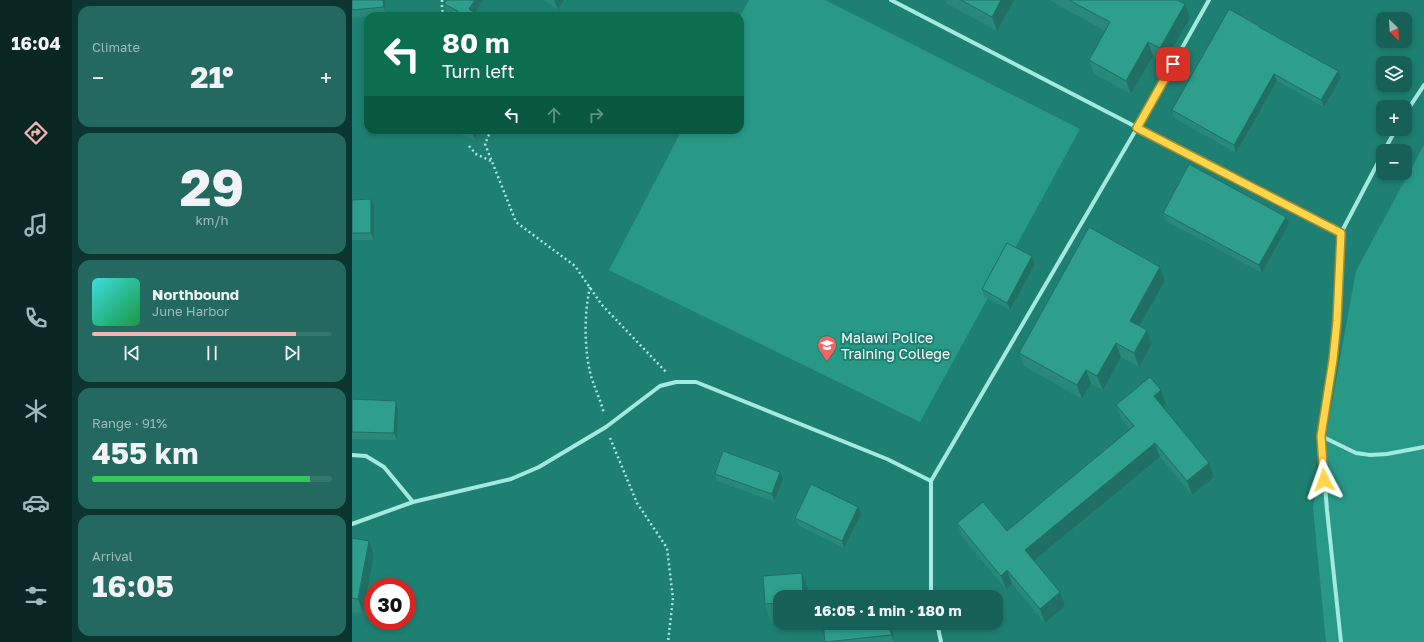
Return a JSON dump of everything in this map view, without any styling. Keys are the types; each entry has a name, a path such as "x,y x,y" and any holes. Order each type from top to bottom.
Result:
{"street":[{"path":"891,0 1341,233"},
{"path":"931,590 931,482 1137,128 1209,0"},
{"path":"1412,103 1424,85"},
{"path":"1341,642 1321,436 1333,360 1337,321 1341,233 1376,167"},
{"path":"352,524 413,502 511,478 539,467 606,427 660,386 676,382 696,382 887,459 931,482"},
{"path":"1321,436 1356,453 1370,455 1387,454 1424,447"},
{"path":"352,455 366,456 384,467 413,502"},
{"path":"938,630 941,642"}],"path":[{"path":"442,0 443,12"},
{"path":"489,134 485,144 516,222 575,266 602,305 676,382"},
{"path":"469,146 476,154 492,162"},
{"path":"590,287 585,323 587,346 591,375 604,413 606,427 637,503 667,548 673,598 668,642"}],"green space":[{"path":"749,0 825,0 1080,129 920,422 609,270 680,134 744,134 744,12 743,12"},
{"path":"1424,145 1424,642 1326,642 1313,507 1356,271 1405,180 1412,180 1412,167"}],"building":[{"path":"352,0 383,0 384,7 352,10"},
{"path":"446,0 475,0 469,9 474,12 458,12 444,4"},
{"path":"961,0 1001,0 992,17"},
{"path":"1069,0 1177,0 1185,4 1160,48 1148,42 1126,81 1089,60 1110,22"},
{"path":"1229,9 1338,71 1321,100 1274,74 1234,145 1172,110"},
{"path":"1189,164 1286,217 1259,265 1163,213"},
{"path":"371,199 371,233 352,233 352,200"},
{"path":"1089,227 1160,267 1130,321 1147,330 1134,353 1116,343 1097,376 1086,370 1077,385 1019,353"},
{"path":"1007,243 1032,256 1007,303 982,289"},
{"path":"1150,377 1161,390 1154,396 1209,463 1187,481 1155,443 1025,550 1060,592 1040,609 1007,570 1001,576 957,523 983,502 1007,531 1134,426 1116,405"},
{"path":"352,399 396,401 394,433 352,432"},
{"path":"723,451 780,472 772,494 715,474"},
{"path":"811,484 858,507 842,541 795,518"},
{"path":"352,538 369,541 358,599 352,598"},
{"path":"802,573 803,590 773,590 773,603 765,604 763,576"},
{"path":"824,630 891,630 891,635 825,642"}],"place":[{"name":"Malawi Police Training College","path":"827,362"}],"route":[{"path":"1173,64 1137,128 1341,233 1337,321 1333,360 1321,436 1324,480"}]}
